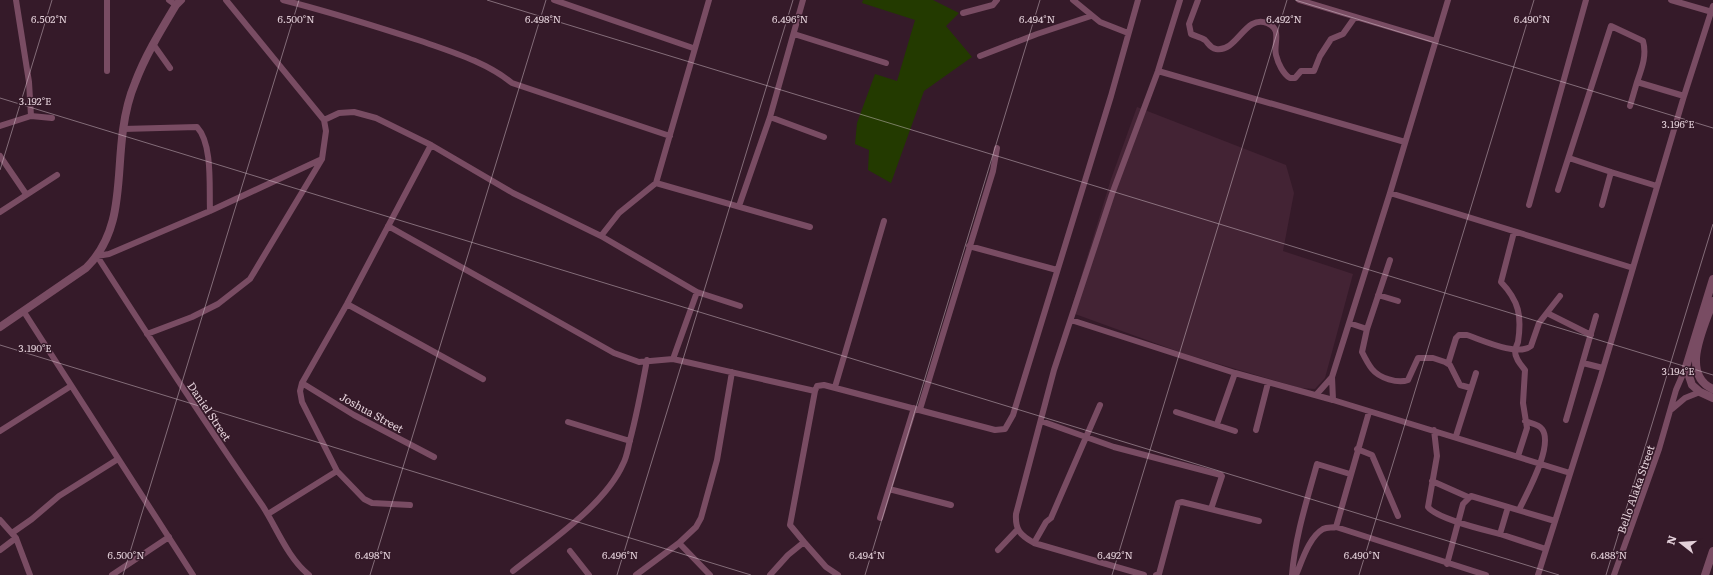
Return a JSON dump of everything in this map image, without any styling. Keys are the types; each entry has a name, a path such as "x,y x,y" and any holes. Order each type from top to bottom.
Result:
{"street":[{"path":"16,0 29,82 31,116"},
{"path":"106,0 107,71"},
{"path":"147,334 192,317 218,304 250,279 322,159 326,135 324,120 226,0"},
{"path":"283,0 356,19 450,51 491,68 512,83 670,136"},
{"path":"554,0 693,48"},
{"path":"601,236 619,213 656,183 693,48 709,0"},
{"path":"740,206 770,118 803,0"},
{"path":"963,13 993,4 997,0"},
{"path":"1073,0 1091,16 1110,27 1128,33"},
{"path":"838,575 826,567 790,525 817,386 820,385 835,388 995,430 1005,430 1013,415 1138,0"},
{"path":"1144,575 1034,543 1021,536 1017,530 1016,514 1054,370 1112,194 1158,71 1180,0"},
{"path":"1198,0 1189,24 1191,34 1205,40 1212,48 1220,50 1228,46 1256,22 1268,23 1274,27 1277,38 1276,56 1285,74 1290,78 1295,78 1300,71 1314,71 1320,56 1331,39 1343,34 1355,17"},
{"path":"1299,0 1436,41"},
{"path":"1333,400 1332,377 1390,193 1448,0"},
{"path":"1529,205 1586,0"},
{"path":"1538,575 1603,368 1684,96 1712,9 1671,0"},
{"path":"0,327 24,312 86,268 97,256 110,230 116,211 123,129 135,83 175,2"},
{"path":"980,56 1037,34 1091,16"},
{"path":"1558,190 1611,26 1643,40 1646,49 1630,106"},
{"path":"794,34 886,63"},
{"path":"153,44 170,68"},
{"path":"1158,71 1405,142"},
{"path":"1637,82 1684,96"},
{"path":"324,120 339,113 354,112 376,118 431,145 513,193 601,236 697,292 740,306"},
{"path":"0,126 31,116 52,118"},
{"path":"770,118 824,138"},
{"path":"123,129 197,127 205,142 209,177 210,211"},
{"path":"410,505 372,503 364,499 337,471 302,402 300,391 302,383 347,304 431,145"},
{"path":"880,518 917,409 993,171 997,148"},
{"path":"0,156 26,194"},
{"path":"1569,158 1657,186"},
{"path":"97,256 109,254 210,211 322,159"},
{"path":"1602,205 1611,172"},
{"path":"0,212 57,175"},
{"path":"656,183 810,227"},
{"path":"1390,193 1633,268"},
{"path":"835,388 884,221"},
{"path":"388,226 614,353 631,360 639,362 647,360 673,359 815,391"},
{"path":"1514,232 1501,282 1515,298 1518,309 1519,326 1515,351 1517,359 1525,370 1523,403 1527,428 1518,456"},
{"path":"969,246 1056,270"},
{"name":"Daniel Street","path":"97,256 147,334 268,514 299,566 309,575"},
{"path":"1390,260 1378,295 1362,352 1372,370 1390,380 1404,382 1408,380 1418,358 1423,356 1448,364 1460,385 1471,388"},
{"path":"1713,279 1686,368 1692,385 1700,392 1713,398"},
{"path":"673,359 697,292"},
{"path":"1378,295 1398,301"},
{"path":"1448,364 1456,338 1459,336 1467,335 1515,351 1528,349 1531,346 1539,323 1560,296"},
{"path":"1713,301 1697,350 1695,361 1697,375 1706,385 1713,389"},
{"path":"347,304 483,379"},
{"path":"24,312 193,575"},
{"path":"1547,313 1591,335"},
{"path":"1566,420 1596,316"},
{"path":"1071,320 1235,374 1316,395 1369,412 1456,436 1570,473"},
{"path":"1349,323 1368,329"},
{"path":"513,571 572,523 604,492 617,476 624,462 630,441 647,360"},
{"path":"1583,363 1603,368"},
{"name":"Bello Alaka Street","path":"1614,575 1672,409 1676,390 1686,368"},
{"path":"636,575 679,542 696,527 701,518 717,460 732,372"},
{"path":"1456,436 1476,373"},
{"path":"1217,424 1235,374"},
{"path":"1316,395 1332,377"},
{"name":"Joshua Street","path":"302,383 354,415 434,457"},
{"path":"1256,430 1268,383"},
{"path":"0,431 71,386"},
{"path":"1672,409 1685,398 1700,392"},
{"path":"1034,543 1046,522 1051,518 1100,405"},
{"path":"1176,412 1235,431"},
{"path":"1336,527 1357,449 1369,412"},
{"path":"1041,421 1085,438 1221,475 1211,509"},
{"path":"1519,510 1540,464 1546,436 1541,427 1525,421"},
{"path":"568,422 630,441"},
{"path":"1434,430 1437,456 1428,507 1431,512 1546,550"},
{"path":"1357,449 1372,455 1398,516"},
{"path":"12,533 32,519 59,496 118,459"},
{"path":"1292,575 1299,527 1317,464 1350,474"},
{"path":"268,514 337,471"},
{"path":"1432,481 1468,497 1475,496 1555,521"},
{"path":"889,489 951,505"},
{"path":"1447,564 1463,504 1468,497"},
{"path":"1156,575 1159,574 1178,503 1182,502 1258,521"},
{"path":"1500,534 1508,507"},
{"path":"0,520 16,538 30,575"},
{"path":"1296,575 1306,552 1319,533 1324,528 1336,527 1447,564 1486,575"},
{"path":"998,550 1017,530"},
{"path":"112,575 169,537"},
{"path":"0,550 16,538"},
{"path":"679,542 710,575"},
{"path":"770,575 788,554 804,542"},
{"path":"570,551 589,575"},
{"path":"1705,575 1713,551"}],"shaded area":[{"path":"1137,107 1286,165 1294,193 1283,251 1353,274 1325,378 1315,389 1300,388 1185,354 1075,314 1072,310 1111,179"}],"green space":[{"path":"863,0 933,0 959,13 946,26 972,57 924,91 891,183 868,170 869,150 855,144 857,123 875,74 897,81 915,20 862,3"}]}
